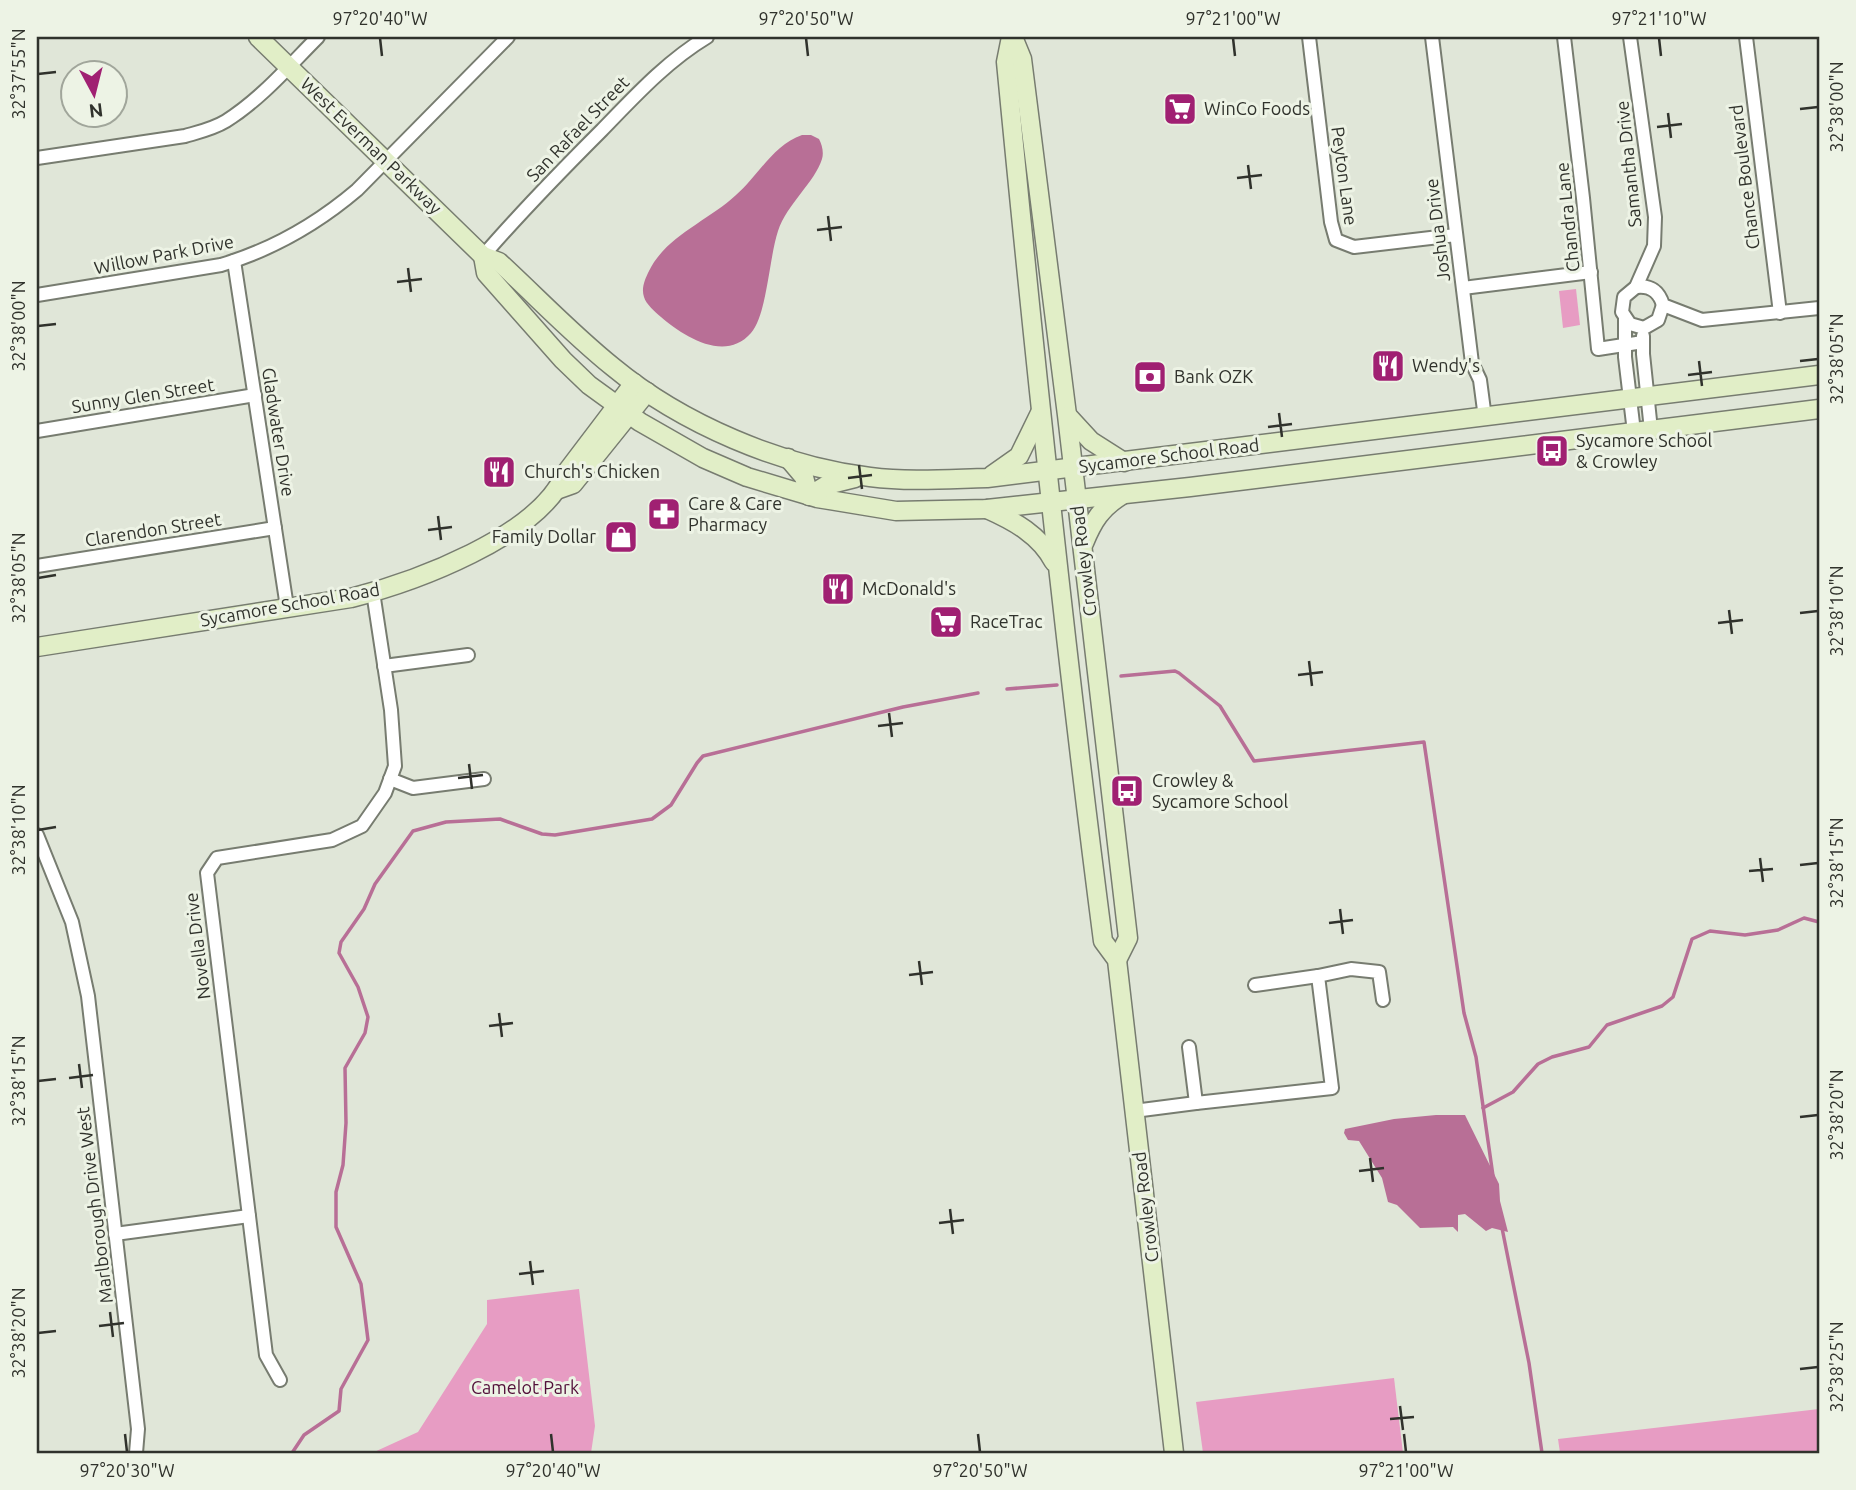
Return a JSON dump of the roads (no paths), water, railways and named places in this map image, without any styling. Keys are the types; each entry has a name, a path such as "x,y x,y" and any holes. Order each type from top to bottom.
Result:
{"main road":[{"name":"West Everman Parkway","path":"258,37 483,256 499,262 613,367 640,387"},
{"name":"Crowley Road","path":"1012,37 1006,62 1049,502 1103,941 1116,960 1174,1453"},
{"name":"Crowley Road","path":"1012,37 1022,59 1041,206 1128,938 1116,960"},
{"path":"1009,94 1020,116 1030,190 1033,199 1041,206"},
{"name":"West Everman Parkway","path":"483,256 486,273 563,360 623,411"},
{"name":"Sycamore School Road","path":"37,647 373,592 438,569 500,538 522,523 559,489 565,474 623,411 640,387 666,406 716,430 788,458 826,469 870,477 921,481 987,478 1124,462 1819,375"},
{"name":"Sycamore School Road","path":"623,411 704,458 747,477 809,496 859,507 896,511 987,509 1123,494 1819,409"},
{"path":"987,478 1018,457 1040,413"},
{"path":"1067,415 1091,441 1124,462"},
{"path":"1324,438 1328,470"},
{"path":"788,458 804,477 809,496 827,485 870,477"},
{"path":"1083,547 1092,522 1123,494"},
{"path":"987,509 1012,520 1035,536 1049,553 1057,569"}],"street":[{"path":"37,158 185,136 208,129 225,121 259,96 318,37"},
{"name":"Willow Park Drive","path":"37,295 180,274 234,261 309,226 333,211 386,161 508,37"},
{"name":"San Rafael Street","path":"483,256 529,204 647,84 691,46 707,37"},
{"name":"Peyton Lane","path":"1309,37 1331,222 1336,240 1354,247 1456,235"},
{"name":"Joshua Drive","path":"1432,37 1472,363 1480,380 1485,418"},
{"name":"Chandra Lane","path":"1564,37 1598,349 1643,342"},
{"name":"Samantha Drive","path":"1630,37 1655,217 1654,246 1636,287 1629,290 1621,304 1625,319 1625,357 1639,398"},
{"name":"Chance Boulevard","path":"1746,37 1780,313"},
{"name":"Gladwater Drive","path":"234,261 287,607"},
{"path":"1462,288 1591,272"},
{"path":"1625,319 1630,324 1644,328 1658,320 1663,305 1657,292 1643,286 1636,287"},
{"path":"1663,305 1702,320 1819,308"},
{"name":"Samantha Drive","path":"1643,431 1639,398 1644,328"},
{"name":"Sunny Glen Street","path":"37,431 255,395"},
{"name":"Clarendon Street","path":"37,566 275,528"},
{"name":"Novella Drive","path":"280,1380 266,1355 207,873 217,858 332,840 362,825 386,793 395,766 391,710 373,592"},
{"path":"384,666 468,655"},
{"path":"390,779 413,788 484,779"},
{"name":"Marlborough Drive West","path":"37,835 72,922 89,996 138,1429 136,1453"},
{"path":"1255,985 1351,970 1379,972 1383,1000"},
{"path":"1134,1111 1332,1088 1318,976"},
{"path":"1189,1047 1196,1103"},
{"path":"115,1234 249,1216"}],"waterway":[{"path":"1121,676 1175,671 1179,673 1220,706 1254,761 1424,742 1464,1013 1476,1057 1493,1176"},
{"path":"1007,689 1057,685"},
{"path":"292,1453 304,1435 339,1411 341,1389 368,1340 361,1284 336,1227 336,1192 343,1165 346,1123 345,1068 365,1033 368,1017 358,987 339,953 341,942 364,909 375,884 413,831 446,822 500,819 542,834 555,835 652,819 671,805 703,756 903,707 978,693"},
{"path":"1483,1108 1513,1092 1538,1064 1552,1057 1589,1047 1607,1025 1662,1006 1673,997 1692,939 1710,931 1745,935 1778,930 1804,918 1819,922"},
{"path":"1502,1228 1529,1363 1542,1453"}],"place":[{"name":"WinCo Foods","path":"1180,109"},
{"name":"Wendy's","path":"1388,366"},
{"name":"Bank OZK","path":"1150,377"},
{"name":"Sycamore School & Crowley","path":"1552,451"},
{"name":"Church's Chicken","path":"499,472"},
{"name":"Care & Care Pharmacy","path":"664,514"},
{"name":"Family Dollar","path":"621,537"},
{"name":"McDonald's","path":"838,589"},
{"name":"RaceTrac","path":"946,622"},
{"name":"Crowley & Sycamore School","path":"1127,791"}],"park label":[{"name":"Camelot Park","path":"525,1388"}]}
